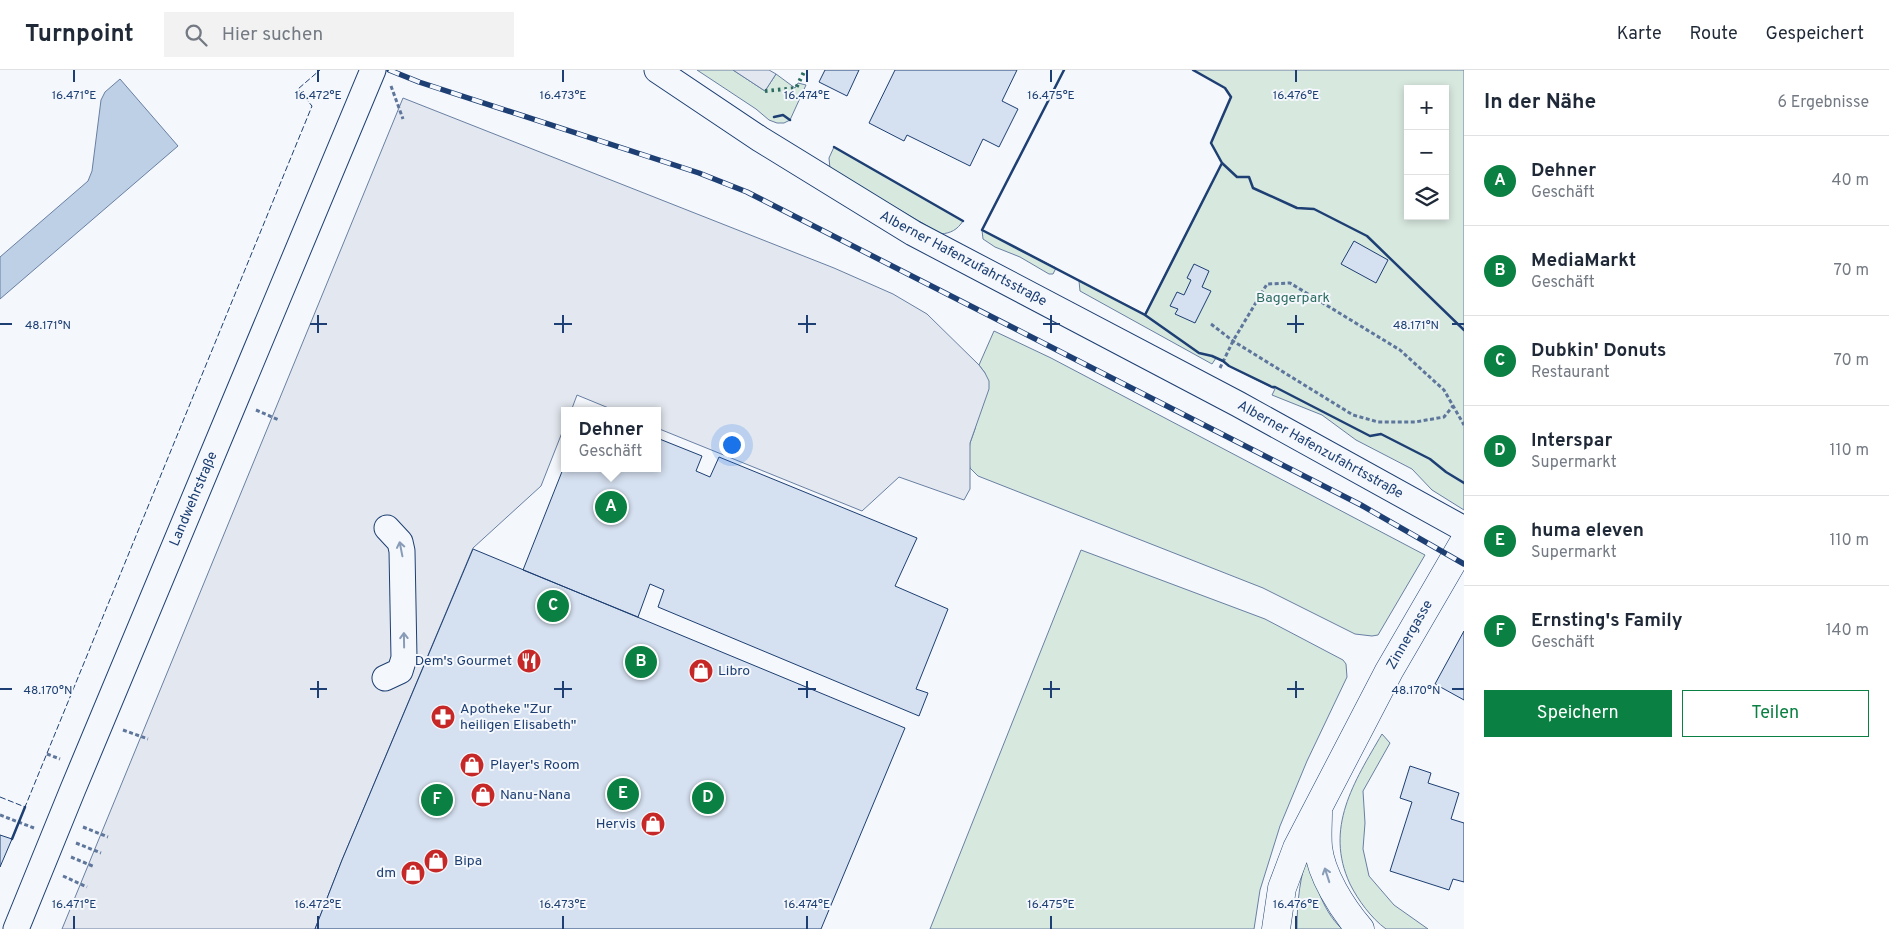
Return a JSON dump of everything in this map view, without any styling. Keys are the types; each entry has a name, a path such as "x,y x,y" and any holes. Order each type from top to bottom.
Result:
{"main road":[{"name":"Zinnergasse","path":"1276,929 1285,880 1297,848 1389,672 1464,542"},
{"name":"Zinnergasse","path":"1318,809 1318,848 1329,882 1346,912 1360,929"}],"street":[{"name":"Alberner Hafenzufahrtsstraße","path":"658,70 760,139 882,216 1208,389 1464,529"},
{"name":"Landwehrstraße","path":"16,929 76,782 380,76"},
{"path":"385,678 400,671 404,658 402,551 400,542 387,528"}],"path":[{"path":"380,76 402,119"},
{"path":"1208,389 1233,341 1267,284 1290,283 1400,350 1444,390 1464,425"},
{"path":"1211,324 1233,341 1353,415 1378,422 1415,422 1444,416 1453,406"},
{"path":"255,410 279,420"},
{"path":"122,730 148,739"},
{"path":"0,816 36,829"},
{"path":"82,827 108,837"},
{"path":"76,842 101,853"},
{"path":"70,857 95,867"},
{"path":"62,876 87,887"}],"green space":[{"path":"697,70 733,70 765,91 776,74 795,88 798,83 806,85 790,120 784,123 777,123 769,120 756,109"},
{"name":"Baggerpark","path":"1193,70 1464,70 1464,510 1432,490 1412,469 1356,440 1322,415 1272,395 1275,389 1216,358 1212,364 1080,291 1079,281 1145,314 1222,163 1211,143 1231,97 1225,88"},
{"path":"834,147 963,221 954,230 941,234 830,169 829,158"},
{"path":"982,230 1056,268 1053,274 1049,274 1020,257 995,247 983,239"},
{"path":"994,331 1051,358 1425,555 1378,635 1355,634 1263,588 978,476 970,468 968,456 985,373 979,365"},
{"path":"1081,550 1265,619 1343,660 1346,664 1347,677 1307,761 1280,826 1260,890 1254,929 930,929"},
{"path":"1382,734 1390,743 1363,791 1365,823 1363,849 1369,876 1394,905 1428,929 1386,929 1380,925 1357,896 1350,884 1343,863 1340,844 1341,825 1346,806 1362,770"},
{"path":"1309,850 1313,872 1323,902 1334,921 1342,929 1297,929 1303,869"}],"shaded area":[{"path":"733,70 769,70 776,74 765,91"},
{"path":"403,98 834,268 893,294 927,314 985,373 989,381 989,389 970,443 970,489 964,500 899,477 862,511 661,430 661,407 606,407 577,395 572,407 561,407 561,435 541,486 473,548 315,929 62,929"}],"water":[{"path":"120,79 178,146 0,299 0,257 88,181 92,171 101,100 105,92"}],"building":[{"path":"825,70 859,70 847,96 819,82"},
{"path":"895,70 1017,70 1002,101 1018,109 999,147 983,139 970,166 907,135 904,141 869,123"},
{"path":"1354,241 1388,260 1376,283 1341,264"},
{"path":"1194,264 1209,271 1202,287 1211,291 1195,323 1175,314 1178,309 1170,306 1177,292 1184,295 1191,280 1187,278"},
{"path":"661,440 702,456 696,471 710,477 719,457 917,538 895,586 948,609 916,689 928,693 919,716 658,607 664,590 650,584 638,617 523,570 562,472 661,472"},
{"path":"473,549 905,728 821,929 315,929 342,860"},
{"path":"1464,631 1464,700 1435,684"},
{"path":"1410,766 1431,773 1428,783 1459,793 1451,819 1464,823 1464,882 1453,879 1449,890 1390,871 1412,802 1400,798"},
{"path":"0,835 12,839 0,867"}],"railway":[{"path":"389,70 419,82 699,173 747,192 1361,505 1464,564"}],"hedge":[{"path":"765,91 796,88 805,70"}],"fence":[{"path":"0,797 25,807 312,106 298,89 320,70"}],"wall":[{"path":"1064,70 982,230 1145,315 1222,163 1211,143 1231,97 1225,88 1193,70"},
{"path":"774,117 783,115 790,120"},
{"path":"834,147 963,221"},
{"path":"1222,163 1237,177 1249,177 1253,188 1297,208 1314,209 1367,236 1464,330"},
{"path":"1145,315 1199,353 1223,361 1229,366 1275,387 1370,436 1381,434 1430,459 1464,483"},
{"path":"12,839 25,807"}],"place":[{"name":"Dehner","path":"611,507"},
{"name":"Dubkin' Donuts","path":"553,606"},
{"name":"Dem's Gourmet","path":"529,661"},
{"name":"MediaMarkt","path":"641,662"},
{"name":"Libro","path":"701,671"},
{"name":"Apotheke \"Zur heiligen Elisabeth\"","path":"443,717"},
{"name":"Player's Room","path":"472,765"},
{"name":"huma eleven","path":"623,794"},
{"name":"Nanu-Nana","path":"483,795"},
{"name":"Interspar","path":"708,798"},
{"name":"Ernsting's Family","path":"437,800"},
{"name":"Hervis","path":"653,824"},
{"name":"Bipa","path":"436,861"},
{"name":"dm","path":"413,873"}]}
